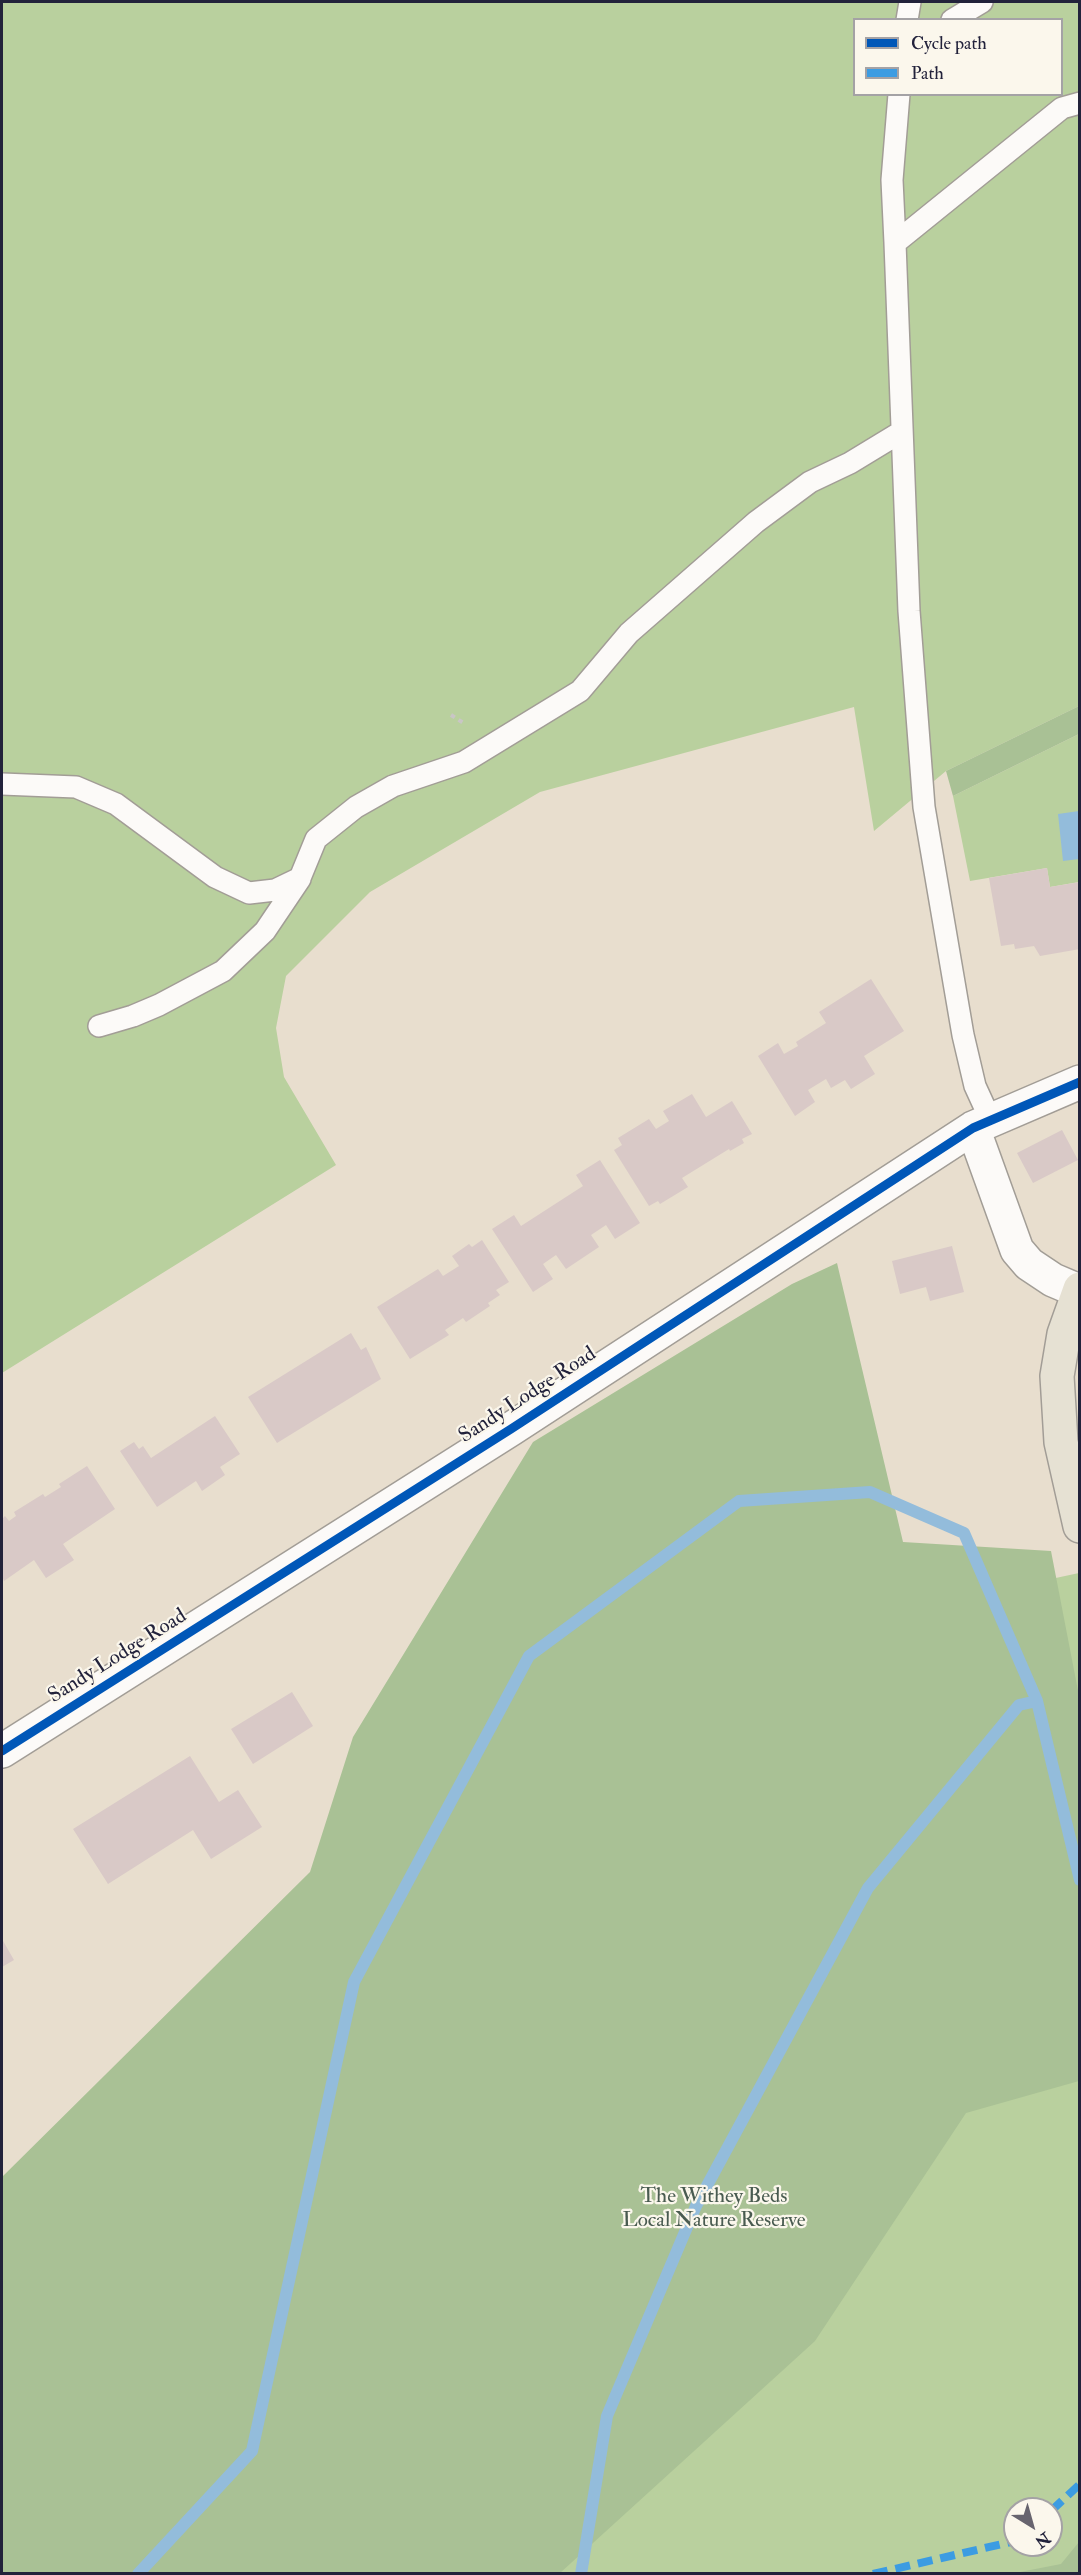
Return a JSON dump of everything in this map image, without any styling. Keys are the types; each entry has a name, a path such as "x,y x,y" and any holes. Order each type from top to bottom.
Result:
{"main road":[{"path":"1079,1290 1064,1334 1057,1376 1061,1442 1080,1526"}],"street":[{"name":"Sandy Lodge Road","path":"2,1751 501,1436 982,1124 1080,1082"},
{"path":"982,1124 1017,1250 1029,1264 1053,1280 1079,1290"}],"lane":[{"path":"907,18 910,2"},
{"path":"955,18 982,2"},
{"path":"899,96 892,180 894,243 909,611 924,807 963,1035 982,1124"},
{"path":"894,243 1062,108 1080,103"},
{"path":"99,1026 159,1005 223,971 265,931 300,878 316,839 356,807 393,786 464,762 580,691 629,633 756,522 810,482 850,463 901,432"},
{"path":"2,784 76,787 116,804 215,877 249,892 275,890 300,878"}],"green space":[{"path":"2,2 1080,2 1079,706 946,771 874,831 854,707 540,792 370,892 286,976 276,1028 284,1077 336,1165 2,1373"},
{"path":"1079,706 1079,734 953,796 946,771"},
{"path":"1079,734 1079,882 1050,887 1047,868 970,881 953,796"},
{"name":"The Withey Beds Local Nature Reserve","path":"837,1263 903,1542 1051,1551 1079,1696 1079,2081 966,2113 815,2341 560,2573 2,2573 2,2177 310,1872 353,1737 533,1442 792,1284"},
{"name":"The Withey Beds Local Nature Reserve","path":"1079,1573 1079,2573 61,2574 832,1626"},
{"path":"1079,2542 1079,2573 1015,2573 1061,2564"}],"water":[{"path":"1079,811 1079,859 1063,861 1058,814"}],"building":[{"path":"1047,868 1050,887 1080,882 1080,949 1040,956 1034,946 1015,949 1014,944 1001,946 989,878"},
{"path":"871,979 904,1031 864,1056 875,1074 851,1089 845,1080 831,1088 826,1079 808,1090 815,1102 795,1116 758,1056 778,1043 784,1054 798,1046 796,1042 826,1023 819,1012"},
{"path":"692,1094 706,1117 732,1101 752,1134 742,1139 744,1143 730,1151 729,1149 682,1178 688,1187 660,1204 658,1201 649,1206 614,1150 622,1145 618,1138 649,1119 656,1129 669,1121 663,1111"},
{"path":"1062,1130 1078,1160 1033,1183 1017,1153"},
{"path":"600,1160 640,1223 615,1239 606,1225 591,1235 599,1247 566,1269 556,1255 543,1264 553,1279 533,1292 492,1229 514,1215 521,1226 583,1186 576,1175"},
{"path":"482,1240 509,1282 496,1290 500,1295 488,1303 490,1306 466,1322 463,1318 445,1330 449,1335 410,1359 377,1307 438,1269 443,1276 459,1266 452,1256 469,1244 472,1247"},
{"path":"952,1246 964,1292 930,1301 926,1287 900,1294 892,1261"},
{"path":"351,1333 361,1350 366,1347 381,1379 277,1443 248,1397"},
{"path":"215,1416 240,1454 220,1467 225,1475 202,1491 196,1481 157,1507 120,1451 134,1442 139,1449 143,1446 151,1458"},
{"path":"87,1466 115,1509 63,1544 74,1560 46,1578 34,1560 4,1581 2,1576 2,1519 5,1516 9,1521 16,1516 14,1512 43,1494 45,1497 61,1487 59,1484"},
{"path":"292,1692 313,1726 253,1764 231,1729"},
{"path":"190,1756 219,1802 238,1790 262,1827 211,1859 193,1830 108,1884 73,1829"},
{"path":"2,1939 14,1960 2,1967"}],"waterway":[{"path":"138,2574 252,2451 354,1982 529,1656 739,1501 870,1492 964,1533 1037,1701"},
{"path":"581,2574 607,2416 696,2206 868,1888 1019,1705 1037,1701 1080,1880"}],"marked path":[{"path":"1063,2500 1080,2484"},
{"path":"873,2574 1003,2544"}],"cycle path":[{"path":"2,1751 511,1429 973,1128 1080,1082"}]}
